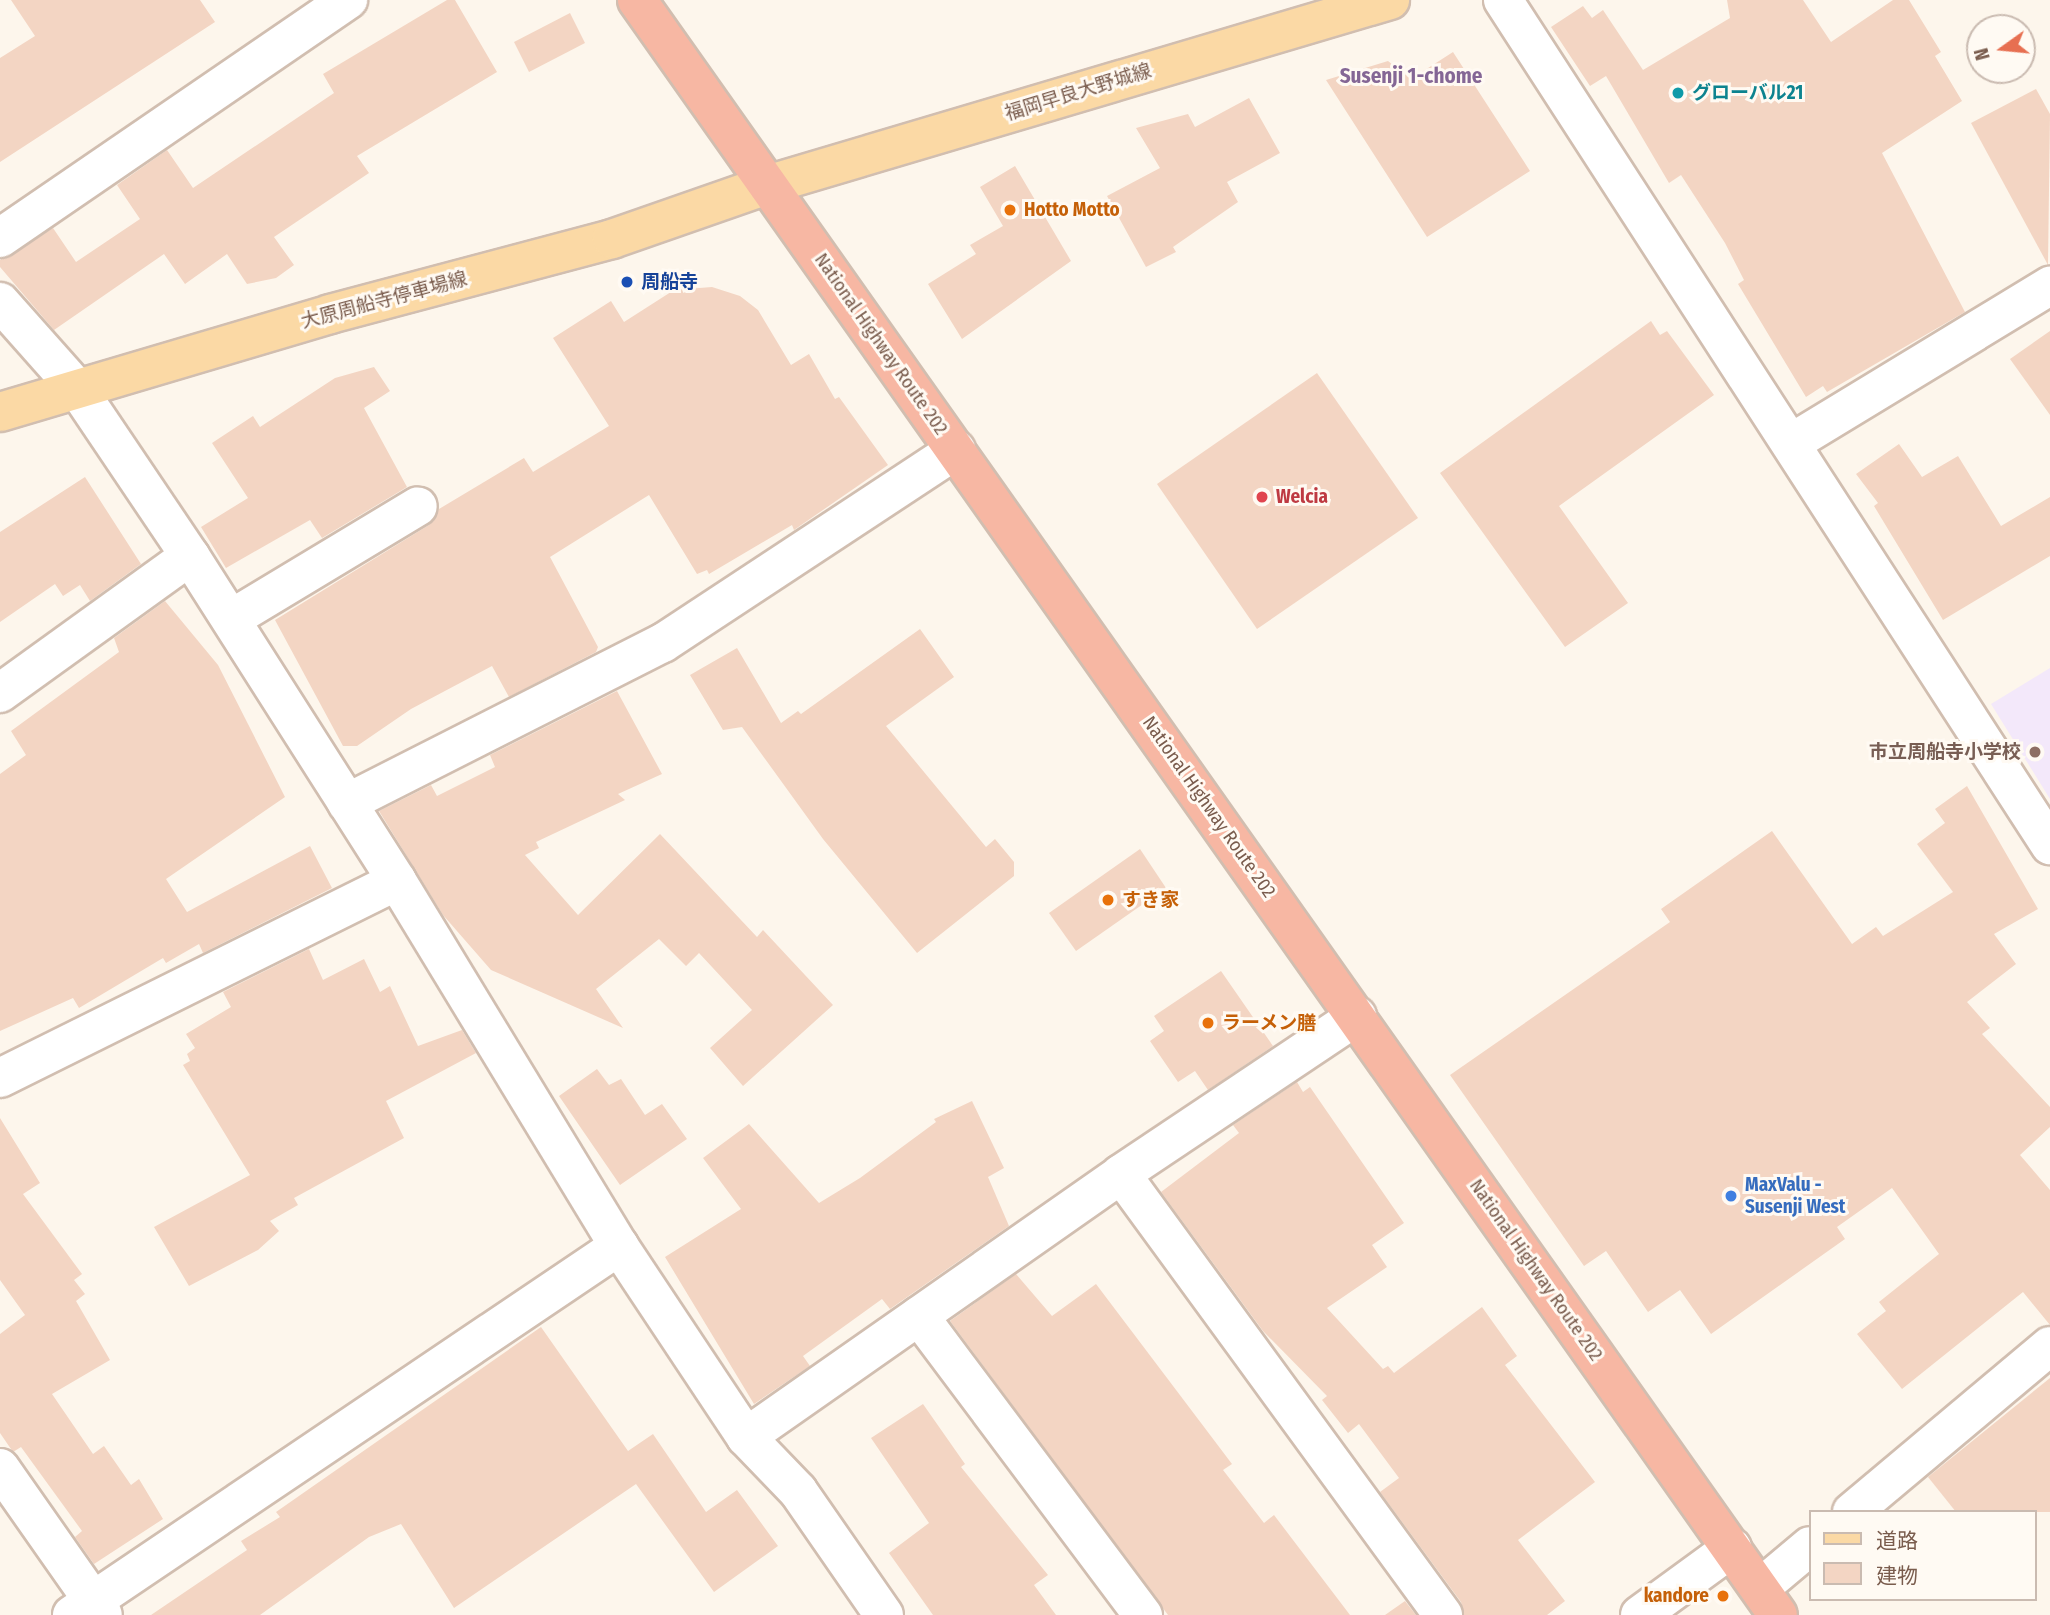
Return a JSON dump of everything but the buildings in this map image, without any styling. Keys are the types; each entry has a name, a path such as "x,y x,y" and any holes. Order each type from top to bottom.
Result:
{"highway":[{"name":"National Highway Route 202","path":"637,0 1769,1602"}],"main road":[{"name":"福岡早良大野城線","path":"767,185 1390,0"},
{"name":"大原周船寺停車場線","path":"0,412 330,314 612,239 767,185"}],"street":[{"path":"0,237 348,0"},
{"path":"1503,0 1793,442 2050,845"},
{"path":"1793,442 2050,286"},
{"path":"0,302 78,390 190,556 397,881 619,1246 746,1437 798,1491 872,1611"},
{"path":"347,803 663,643 956,450"},
{"path":"230,619 418,506"},
{"path":"0,693 190,556"},
{"path":"0,1078 397,881"},
{"path":"746,1437 1121,1174 1357,1016"},
{"path":"1121,1174 1443,1615"},
{"path":"0,1468 89,1610 619,1246"},
{"path":"919,1316 1143,1615"},
{"path":"1854,1510 2050,1346"},
{"path":"1640,1615 1732,1548"},
{"path":"1769,1602 1808,1549"}],"shaded area":[{"name":"市立周船寺小学校","path":"2050,668 2050,799 1991,704"}],"place":[{"name":"グローバル21","path":"1678,93"},
{"name":"Hotto Motto","path":"1010,210"},
{"name":"周船寺","path":"627,282"},
{"name":"Welcia","path":"1262,497"},
{"name":"市立周船寺小学校","path":"2035,752"},
{"name":"すき家","path":"1108,900"},
{"name":"ラーメン膳","path":"1208,1023"},
{"name":"MaxValu - Susenji West","path":"1731,1196"},
{"name":"kandore","path":"1723,1596"}],"district":[{"name":"Susenji 1-chome","path":"1411,76"}]}
